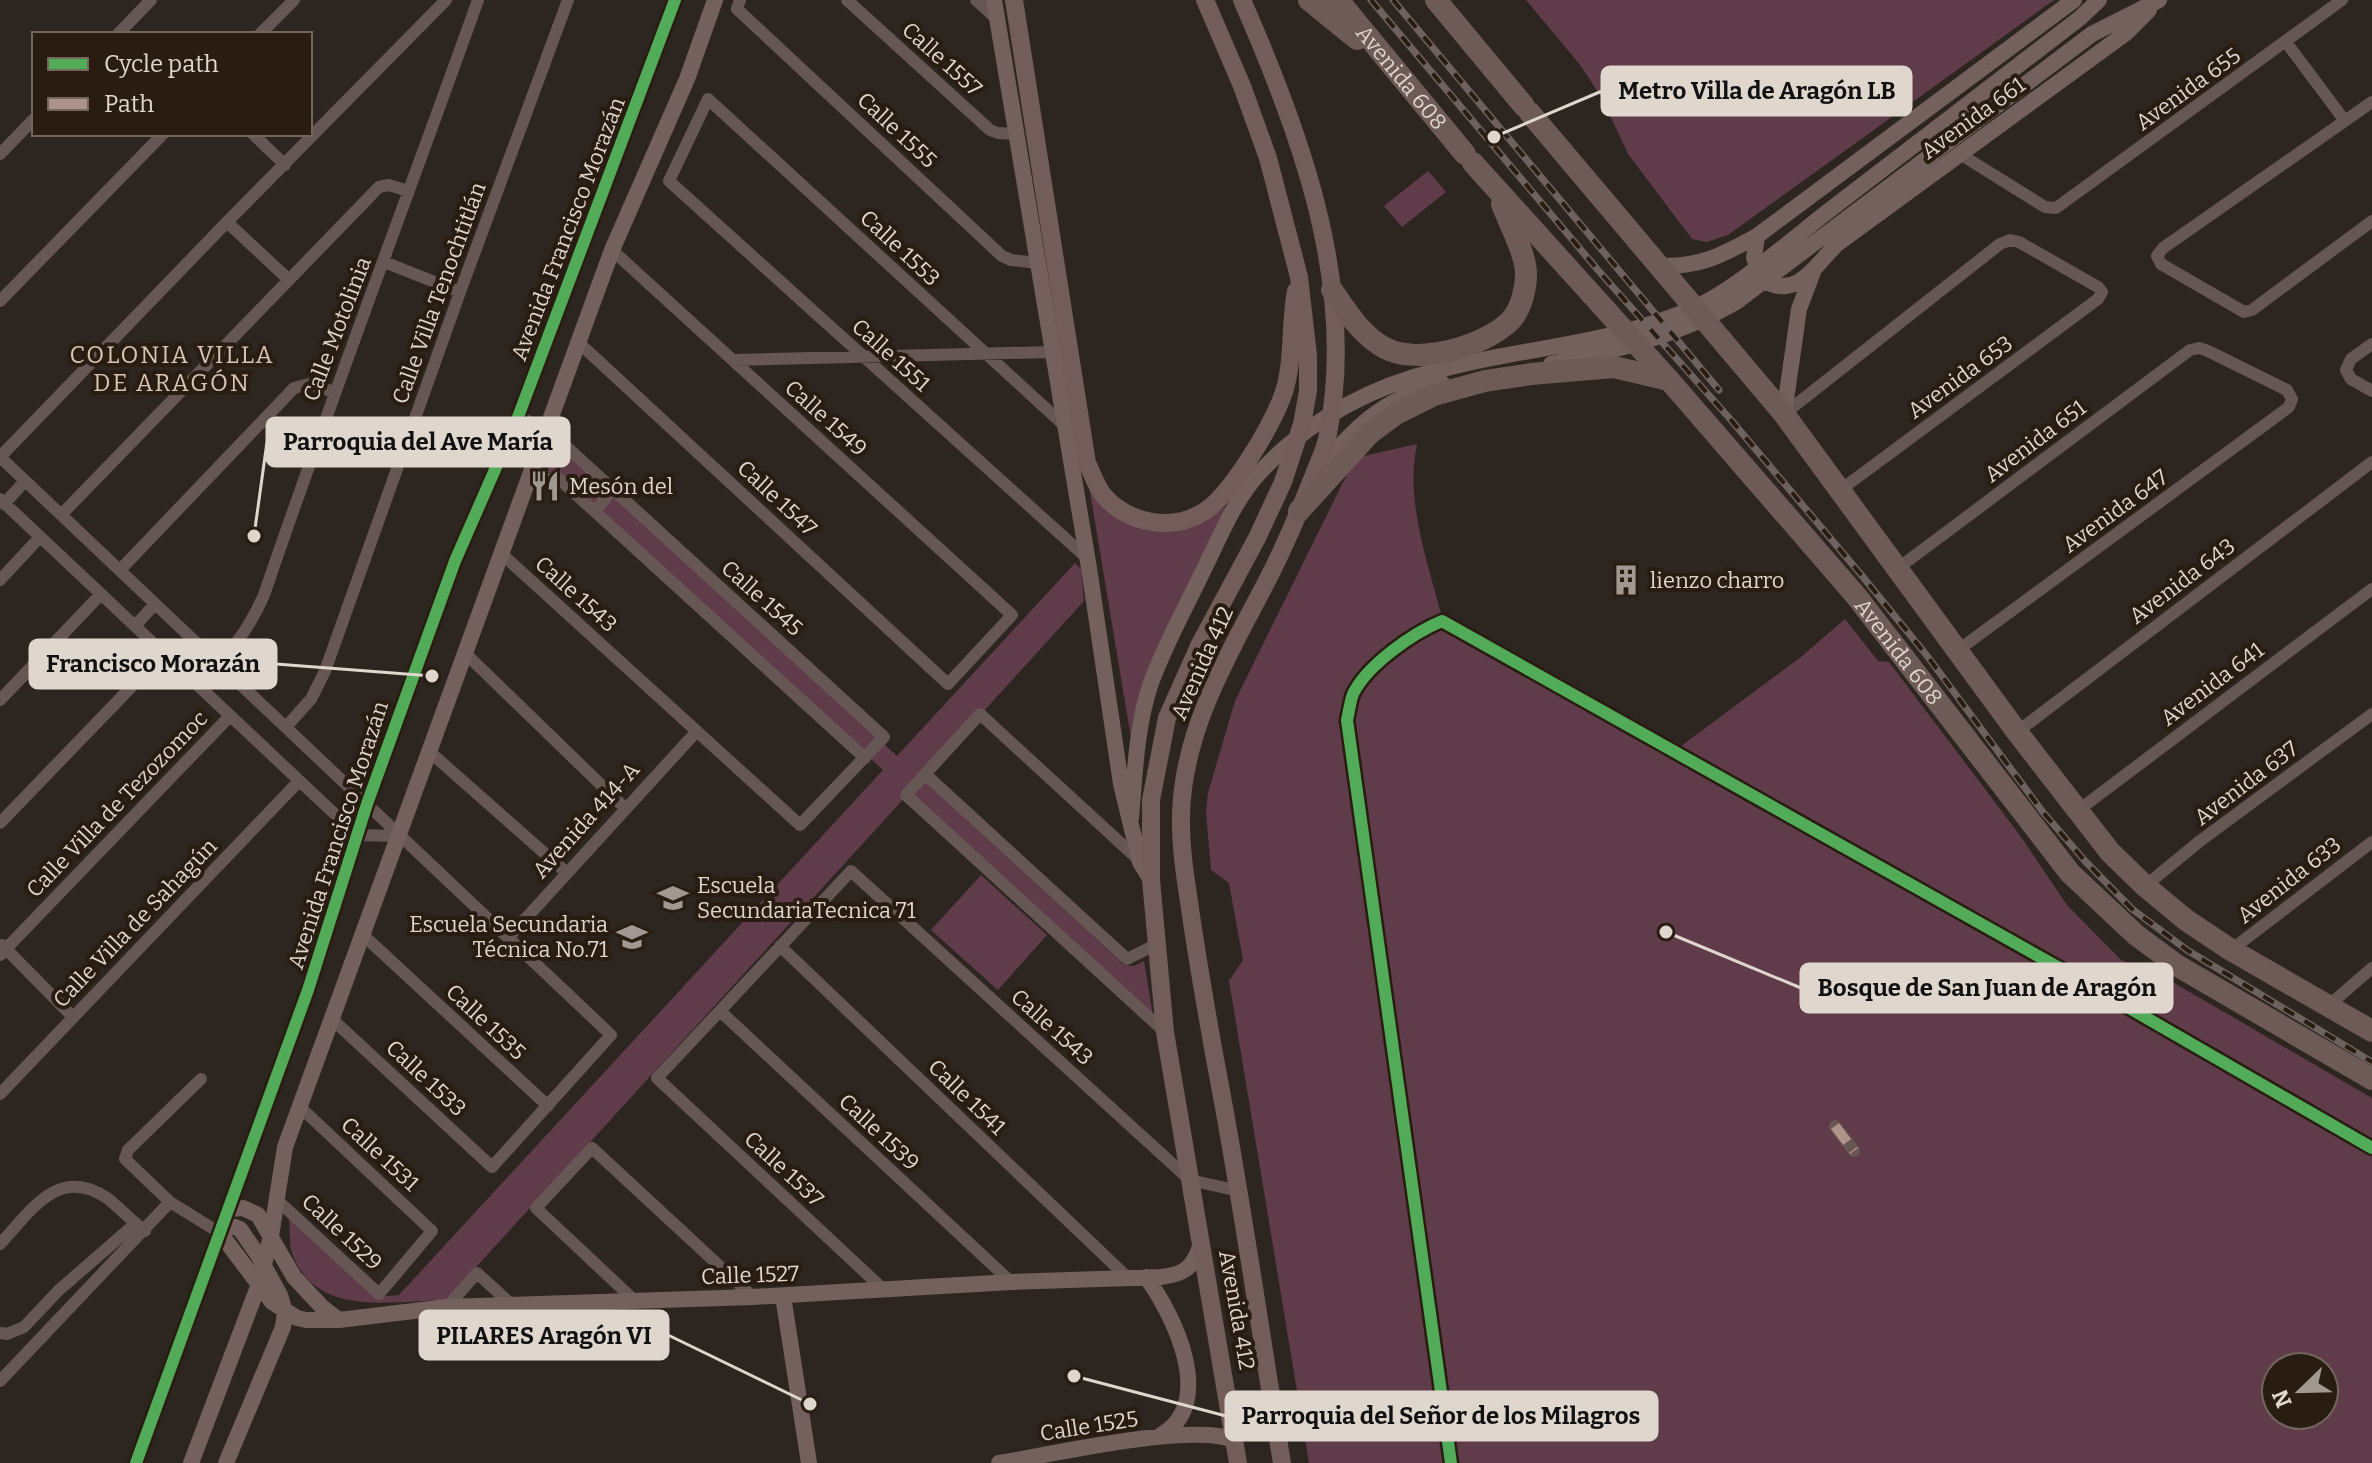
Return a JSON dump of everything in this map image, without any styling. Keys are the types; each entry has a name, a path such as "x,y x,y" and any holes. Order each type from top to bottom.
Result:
{"highway":[{"path":"1309,0 1392,66"},
{"name":"Avenida 608","path":"1338,0 1497,191 1669,380 1857,597 2070,873 2136,935 2178,966 2372,1079"},
{"name":"Avenida 608","path":"1436,0 1784,414 2076,812 2110,852 2186,920 2231,950 2372,1031"},
{"path":"1332,290 1352,320 1371,339 1406,356 1431,355 1494,333 1513,318 1523,297 1526,271 1497,191"},
{"path":"1299,511 1369,434 1396,414 1434,395 1485,381 1614,367 1669,380"}],"main road":[{"path":"1014,0 1087,463 1103,495 1129,515 1157,524 1185,520 1204,512 1219,498 1255,449 1282,399 1290,358 1291,315 1299,277"},
{"name":"Avenida 412","path":"1205,0 1242,86 1268,158 1299,277 1308,355 1308,391 1302,424 1283,482 1200,644 1167,718 1151,800 1151,880 1165,1032 1238,1463"},
{"name":"Avenida 412","path":"1242,0 1288,109 1315,199 1332,290 1335,391 1328,439 1299,511 1200,716 1184,780 1181,816 1183,858 1208,1023 1239,1191 1282,1463"}],"street":[{"path":"120,32 151,0"},
{"path":"262,32 294,0"},
{"path":"446,0 0,457 611,1035 548,1106"},
{"name":"Calle Villa Tenochtitlán","path":"286,727 311,699 325,671 568,0"},
{"name":"Avenida Francisco Morazán","path":"136,1463 220,1223 308,990 367,804 455,561 518,417 675,0"},
{"path":"191,1463 259,1284 271,1236 285,1147 612,250 687,79 715,0"},
{"name":"Calle 1557","path":"847,0 990,130 1015,134"},
{"path":"976,0 997,19"},
{"name":"Avenida 412","path":"994,0 1087,558 1121,784 1140,862 1151,880"},
{"name":"Avenida 661","path":"1658,266 1696,264 1718,257 1757,236 2074,0"},
{"path":"1131,818 1140,729 1149,689 1165,645 1231,514 1253,479 1305,432 1358,399 1410,378 1608,336 1699,306 1726,289 1947,120 2099,0"},
{"path":"1310,484 1335,450 1359,426 1388,404 1413,391 1466,377 1611,351 1670,335 1707,319 1736,302 2092,34 2159,0"},
{"name":"Avenida 661","path":"1814,271 1837,244 2126,33 2159,0"},
{"name":"Avenida 655","path":"1960,154 2045,207 2056,208 2342,0"},
{"name":"Calle Motolinia","path":"218,663 246,632 264,595 334,392 384,262 473,2"},
{"name":"Calle 1555","path":"738,4 1002,256 1038,263"},
{"path":"2286,42 2345,121"},
{"name":"Calle 1551","path":"708,99 669,181 1087,558"},
{"name":"Calle 1553","path":"708,99 1065,426"},
{"path":"2372,102 2163,248 2157,256 2161,264 2244,312 2252,310 2372,221"},
{"path":"0,154 32,121"},
{"path":"0,301 161,136"},
{"path":"255,136 285,165"},
{"path":"61,515 379,187 389,185 408,191"},
{"path":"227,222 288,279"},
{"path":"1757,236 1753,250 1763,280 1770,284 1792,285 1814,271"},
{"name":"Avenida 653","path":"1784,414 2000,244 2010,240 2085,279 2102,292 2098,299 1839,491"},
{"name":"Calle 1549","path":"612,250 1012,615"},
{"path":"384,262 460,292"},
{"path":"1784,414 1799,309 1814,271"},
{"name":"Calle 1547","path":"578,342 948,684 1012,615"},
{"path":"2372,344 2351,359 2346,370 2351,379 2372,391"},
{"name":"Avenida 647","path":"1957,651 2289,407 2292,399 2287,390 2199,348"},
{"name":"Avenida 651","path":"1897,569 2177,359 2199,348"},
{"path":"733,360 1052,352"},
{"path":"120,570 294,388 309,384 334,392"},
{"name":"Calle 1545","path":"518,417 547,429 884,737 865,758"},
{"name":"Avenida 643","path":"2017,732 2372,462"},
{"path":"528,481 558,478 865,758"},
{"path":"25,481 2,502 357,835 398,836"},
{"path":"595,512 612,489"},
{"path":"0,580 40,537"},
{"name":"Calle 1543","path":"503,555 800,825 865,758"},
{"name":"Avenida 641","path":"2076,812 2372,589"},
{"path":"0,700 101,594"},
{"path":"135,626 155,604"},
{"path":"0,823 164,653"},
{"path":"466,654 626,809"},
{"path":"1140,862 980,714 906,795 1165,1032"},
{"name":"Avenida 637","path":"2145,886 2200,841 2372,714"},
{"name":"Calle Villa de Tezozomoc","path":"2,949 230,716"},
{"name":"Avenida 414-A","path":"508,938 697,731"},
{"path":"431,753 567,873"},
{"path":"925,774 1127,959 1157,944"},
{"name":"Calle Villa de Sahagún","path":"0,1094 299,781"},
{"name":"Avenida 633","path":"2231,950 2372,842"},
{"name":"Calle 1543","path":"780,946 851,871 1190,1180 1239,1191"},
{"path":"1040,917 1059,896"},
{"name":"Calle 1535","path":"362,934 548,1106"},
{"path":"720,1011 780,946"},
{"name":"Calle 1541","path":"780,946 1127,1277"},
{"path":"2,949 73,1017"},
{"path":"2328,1006 2372,968"},
{"name":"Calle 1537","path":"720,1011 657,1078 883,1289"},
{"name":"Calle 1539","path":"720,1011 1011,1282"},
{"name":"Calle 1533","path":"332,1019 492,1167 548,1106"},
{"path":"201,1079 125,1155 127,1164 170,1202 240,1229 280,1295 285,1312 278,1340 226,1463"},
{"name":"Calle 1531","path":"300,1107 432,1231 379,1294"},
{"path":"1835,1126 1854,1151"},
{"path":"634,1300 536,1208 592,1148 753,1297"},
{"path":"0,1244 48,1194 73,1185 107,1199 140,1228"},
{"name":"Calle 1529","path":"277,1200 379,1294"},
{"path":"0,1333 7,1334 24,1327 59,1290 170,1202"},
{"path":"220,1223 243,1208 258,1215 294,1277 339,1320"},
{"path":"220,1223 272,1302 285,1312"},
{"path":"0,1381 140,1228"},
{"name":"Calle 1527","path":"285,1312 306,1320 339,1320 447,1307 783,1296 1180,1275 1196,1261 1201,1244"},
{"path":"447,1307 477,1273 511,1304"},
{"path":"1146,1277 1177,1328 1187,1370 1189,1399 1175,1427 1156,1437"},
{"path":"783,1296 809,1463"},
{"name":"Calle 1525","path":"999,1463 1156,1437 1223,1435 1234,1440"}],"shaded area":[{"path":"1526,0 2054,0 1728,235 1707,242 1692,239 1628,154 1603,100 1581,66"},
{"path":"1428,171 1446,192 1402,227 1384,206"},
{"path":"556,444 897,756 1075,563 1081,569 1084,601 922,779 1124,965 1134,966 1144,961 1153,1016 908,794 446,1300 379,1303 336,1297 318,1288 303,1274 292,1253 289,1215 377,1297 399,1295 883,770 561,474 547,472"},
{"path":"1417,444 1414,487 1419,530 1441,614 1677,749 1801,657 1845,619 1878,661 1889,662 2019,834 2067,905 2121,960 2169,980 2372,1098 2372,1463 1309,1463 1229,981 1243,960 1229,883 1211,870 1206,812 1208,793 1235,701 1355,458"},
{"path":"1089,486 1132,521 1213,515 1226,506 1160,642 1132,744"},
{"path":"981,875 1047,935 998,990 931,930"}],"railway":[{"path":"1371,0 1597,269 1731,420 1863,577 1928,657 2042,811 2085,861 2132,909 2187,950 2372,1062"},
{"path":"1393,0 1719,390"}],"marked path":[{"path":"1835,1126 1854,1151"}],"cycle path":[{"path":"136,1463 308,990 367,804 455,561 518,417 675,0"},
{"path":"1451,1463 1347,720 1353,694 1369,672 1405,642 1442,621 2072,975 2372,1148"}],"place":[{"name":"Metro Villa de Aragón LB","path":"1494,137"},
{"name":"Mesón del","path":"545,486"},
{"name":"Parroquia del Ave María","path":"254,536"},
{"name":"lienzo charro","path":"1626,580"},
{"name":"Francisco Morazán","path":"432,676"},
{"name":"Escuela SecundariaTecnica 71","path":"673,898"},
{"name":"Bosque de San Juan de Aragón","path":"1666,932"},
{"name":"Escuela Secundaria Técnica No.71","path":"632,937"},
{"name":"Parroquia del Señor de los Milagros","path":"1074,1376"},
{"name":"PILARES Aragón VI","path":"810,1404"}],"district":[{"name":"COLONIA VILLA DE ARAGÓN","path":"172,369"}]}
